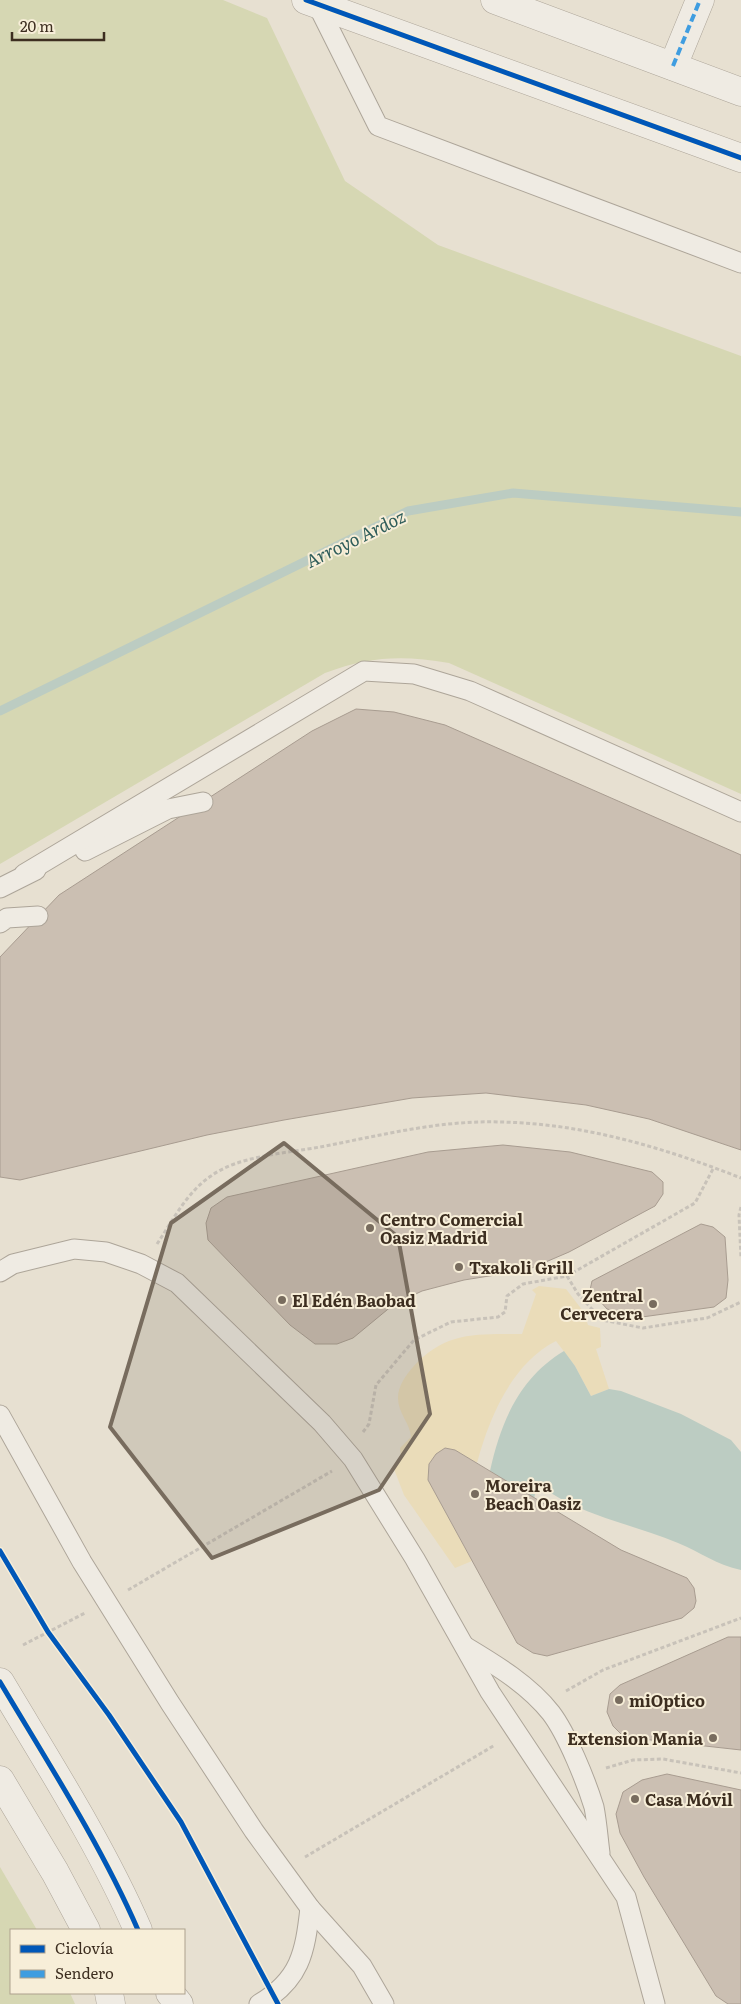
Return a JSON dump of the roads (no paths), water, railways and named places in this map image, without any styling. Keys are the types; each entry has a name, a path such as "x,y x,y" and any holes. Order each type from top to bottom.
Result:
{"street":[{"path":"495,0 741,92"},
{"path":"673,66 700,0"},
{"path":"312,2 741,158"},
{"path":"0,1682 126,1902 138,1929"},
{"path":"0,1780 55,1872 85,1929"},
{"path":"171,1994 179,2004"}],"lane":[{"path":"312,2 378,126 741,263"},
{"path":"0,888 364,671 414,674 470,691 741,812"},
{"path":"24,874 93,848 168,809 203,802"},
{"path":"0,923 7,918 38,916"},
{"path":"4,1265 74,1249 98,1252 141,1264 177,1283 288,1389 353,1459 415,1558 516,1733 626,1897 655,2004"},
{"path":"0,1415 43,1495 107,1602 249,1824 310,1908 362,1966 384,2004"},
{"path":"465,1646 490,1661 526,1688 551,1714 573,1754 594,1808 601,1859"},
{"path":"259,2004 273,1996 290,1982 304,1950 310,1908"}],"waterway":[{"name":"Arroyo Ardoz","path":"0,711 408,511 513,493 741,512"}],"place":[{"name":"Centro Comercial Oasiz Madrid","path":"370,1228"},
{"name":"Txakoli Grill","path":"459,1267"},
{"name":"El Edén Baobad","path":"282,1300"},
{"name":"Zentral Cervecera","path":"653,1304"},
{"name":"Moreira Beach Oasiz","path":"475,1494"},
{"name":"miOptico","path":"619,1700"},
{"name":"Extension Mania","path":"713,1738"},
{"name":"Casa Móvil","path":"635,1799"}]}
